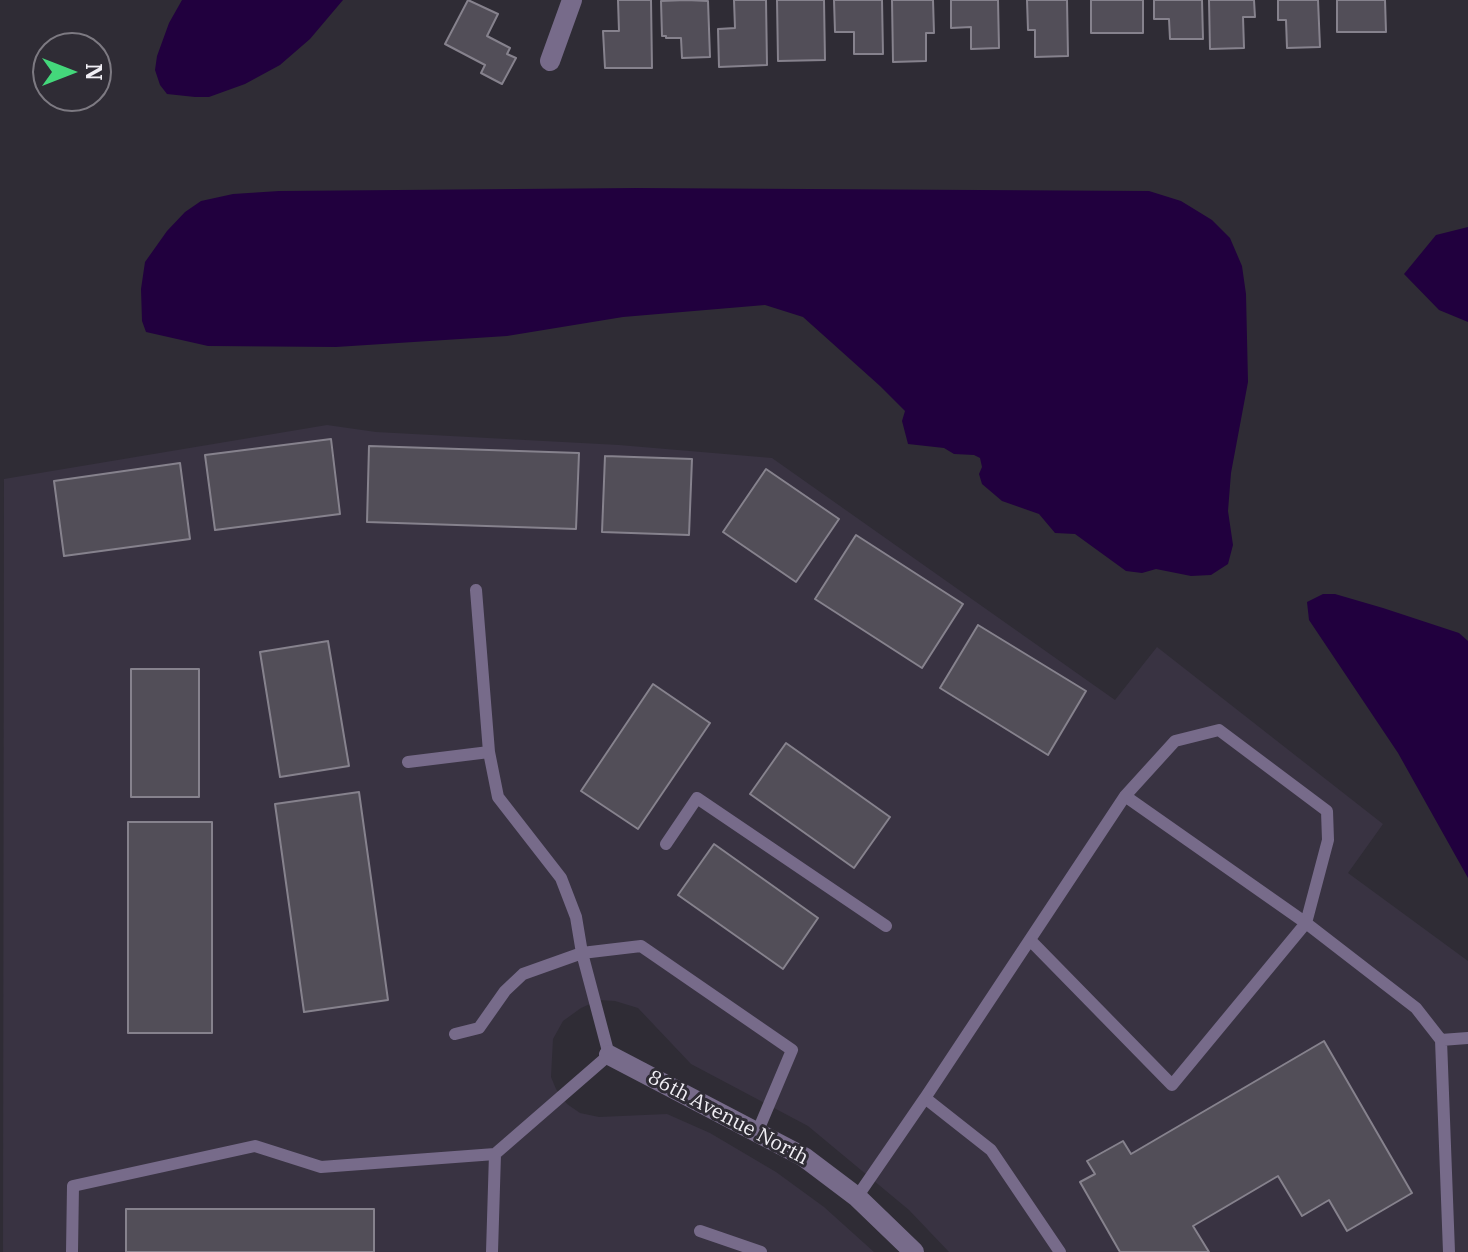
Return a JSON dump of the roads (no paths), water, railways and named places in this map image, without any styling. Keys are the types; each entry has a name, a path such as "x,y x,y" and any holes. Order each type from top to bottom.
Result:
{"street":[{"path":"550,61 572,0"},
{"name":"86th Avenue North","path":"609,1055 804,1157 857,1197 914,1252"}],"lane":[{"path":"72,1252 73,1186 255,1146 321,1167 495,1154 609,1055 582,953 576,917 561,878 498,797 489,752 476,590"},
{"path":"857,1197 1125,796 1175,741 1219,730 1327,811 1328,840 1306,923 1172,1085 1030,940"},
{"path":"408,762 489,752"},
{"path":"1125,796 1306,923 1416,1008 1441,1040 1449,1252"},
{"path":"666,844 697,798 886,926"},
{"path":"455,1034 479,1028 505,991 523,974 582,953 641,946 792,1050 757,1133"},
{"path":"1441,1040 1468,1038"},
{"path":"925,1098 991,1150 1060,1252"},
{"path":"492,1252 495,1154"},
{"path":"700,1231 761,1252"}]}
